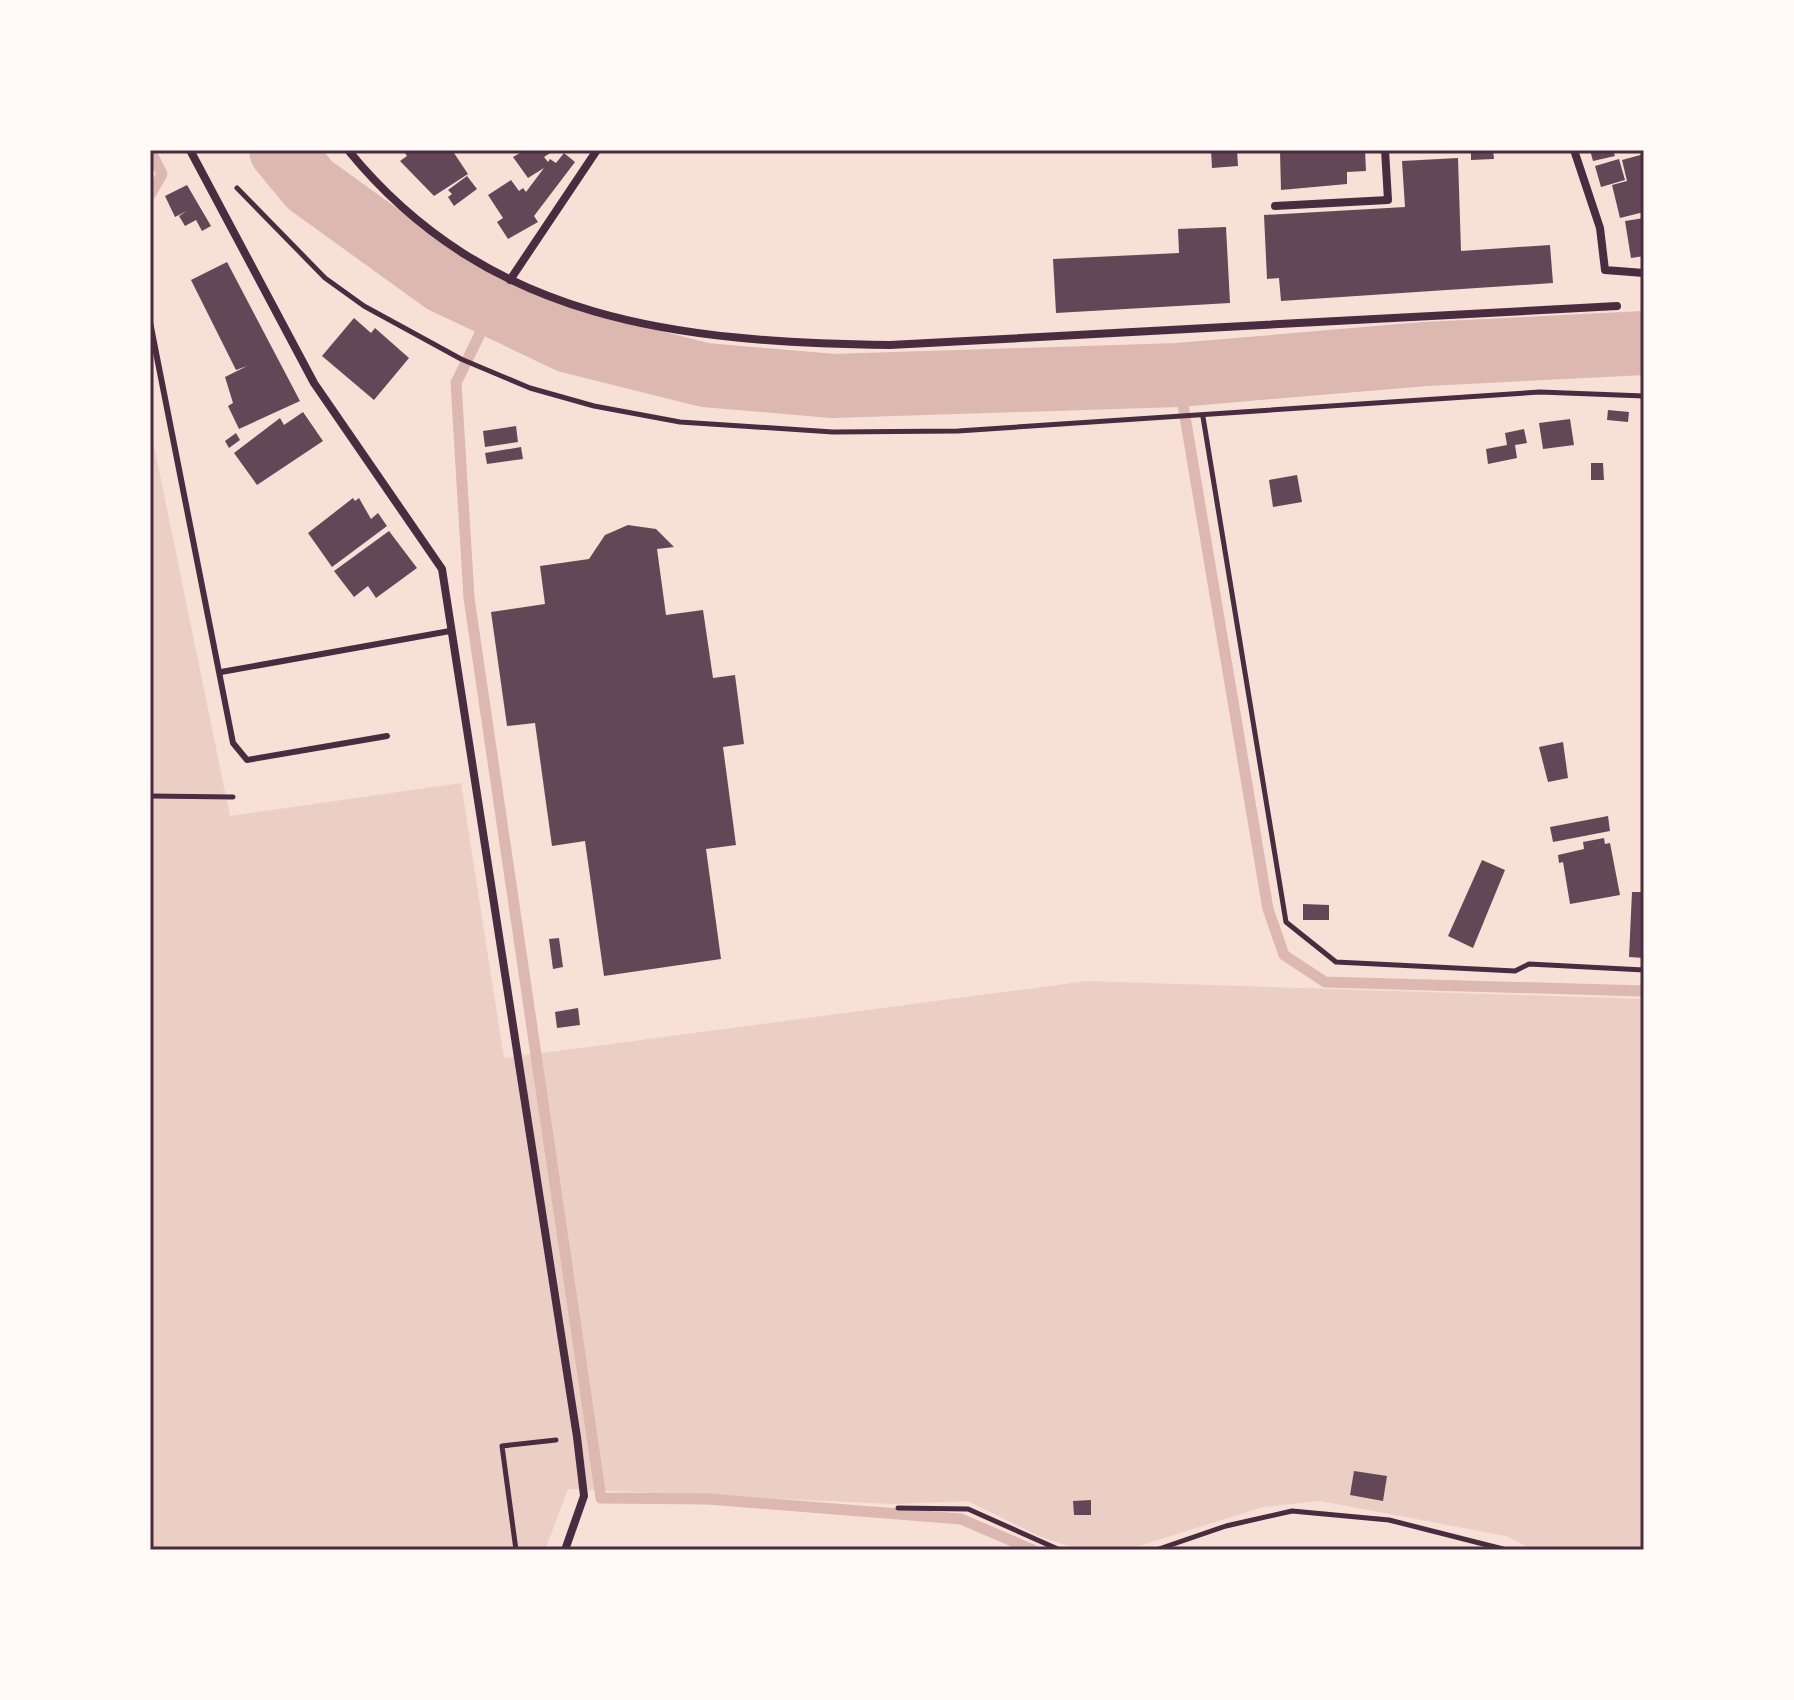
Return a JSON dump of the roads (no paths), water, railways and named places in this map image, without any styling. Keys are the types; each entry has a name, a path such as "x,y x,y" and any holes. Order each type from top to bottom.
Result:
{"street":[{"path":"190,150 314,383 442,569 577,1437 584,1496 565,1550"},
{"path":"348,150 363,169 435,234 510,280 580,309 663,330 783,343 890,345 1617,306"},
{"path":"510,280 597,150"},
{"path":"1275,206 1388,200 1385,150"},
{"path":"1574,150 1600,228 1605,270 1644,273"}],"lane":[{"path":"150,322 233,743 247,760 387,736"},
{"path":"221,672 450,631"}],"waterway":[{"path":"150,150 162,174 150,195"},
{"path":"281,150 310,185 443,281 569,341 705,375 833,386 1178,375 1425,354 1644,343"},
{"path":"494,305 456,383 469,598 601,1498 708,1499 961,1519 1033,1550"},
{"path":"1178,375 1268,909 1284,955 1325,982 1644,991"}]}
